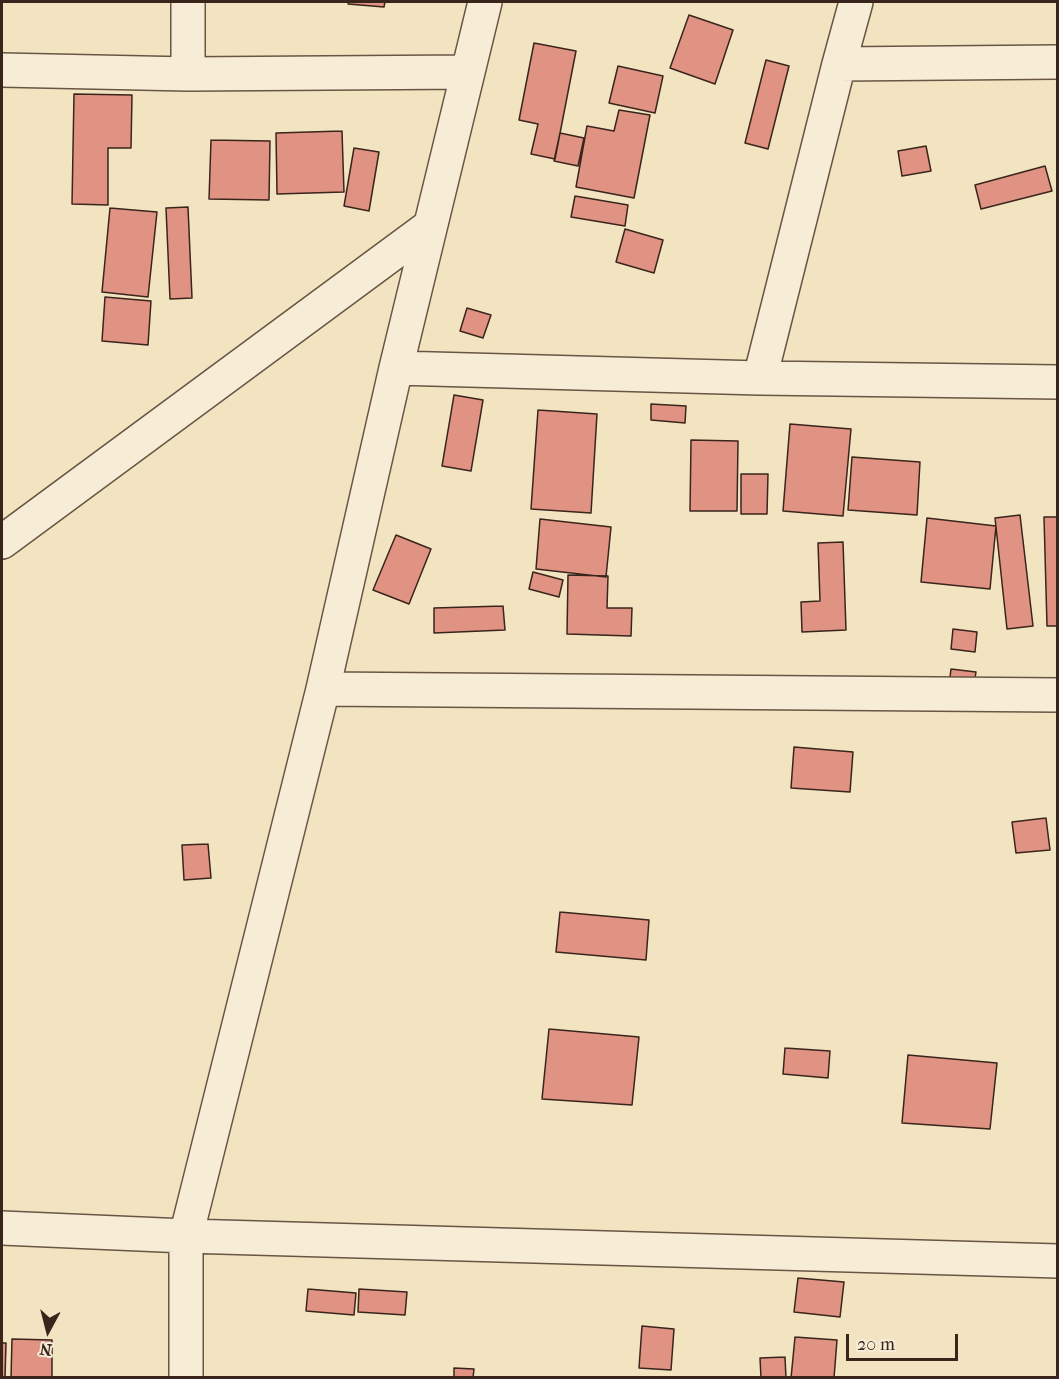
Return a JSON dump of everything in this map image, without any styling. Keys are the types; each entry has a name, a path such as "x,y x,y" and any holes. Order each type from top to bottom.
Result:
{"street":[{"path":"188,2 188,74"},
{"path":"186,1377 186,1236 323,689 396,368 485,2"},
{"path":"760,378 856,2"},
{"path":"839,64 1058,62"},
{"path":"2,70 188,74 468,72"},
{"path":"2,542 430,226"},
{"path":"396,368 760,378 1058,382"},
{"path":"323,689 1058,695"},
{"path":"2,1228 186,1236 1058,1261"}],"building":[{"path":"349,2 385,2 384,7 348,4"},
{"path":"689,15 733,30 715,84 670,68"},
{"path":"534,43 576,51 555,159 531,154 538,124 519,120"},
{"path":"766,60 789,66 768,149 745,143"},
{"path":"618,66 663,76 655,113 609,103"},
{"path":"74,94 132,95 131,148 108,148 108,205 72,204"},
{"path":"619,110 650,115 634,198 576,187 587,126 614,131"},
{"path":"342,131 344,192 277,194 276,133"},
{"path":"560,133 584,138 578,166 554,161"},
{"path":"211,140 270,141 269,200 209,199"},
{"path":"926,146 931,171 902,176 898,151"},
{"path":"354,148 379,152 369,211 344,206"},
{"path":"1045,166 1052,191 981,209 975,185"},
{"path":"575,196 628,205 625,226 571,217"},
{"path":"188,207 192,298 170,299 166,208"},
{"path":"110,208 157,212 148,297 102,292"},
{"path":"625,229 663,240 654,273 616,262"},
{"path":"105,297 151,301 148,345 102,341"},
{"path":"467,308 491,315 483,338 460,331"},
{"path":"454,395 483,400 471,471 442,466"},
{"path":"651,404 686,406 685,423 651,420"},
{"path":"538,410 597,414 591,513 531,509"},
{"path":"790,424 851,429 843,516 783,511"},
{"path":"691,440 738,441 737,511 690,511"},
{"path":"852,457 920,462 917,515 848,510"},
{"path":"741,474 768,474 767,514 741,514"},
{"path":"1020,515 1033,626 1007,629 995,518"},
{"path":"1044,517 1058,517 1058,626 1047,626"},
{"path":"927,518 996,526 990,589 921,582"},
{"path":"540,519 611,527 606,577 536,569"},
{"path":"396,535 431,549 409,604 373,590"},
{"path":"843,542 846,630 802,632 801,602 820,601 818,543"},
{"path":"533,572 563,580 559,597 529,589"},
{"path":"568,575 608,576 607,608 632,608 631,636 567,634"},
{"path":"503,606 505,630 434,633 434,608"},
{"path":"953,629 977,632 975,652 951,649"},
{"path":"951,669 976,672 972,697 948,693"},
{"path":"794,747 853,752 850,792 791,788"},
{"path":"1046,818 1050,850 1016,853 1012,822"},
{"path":"208,844 211,878 184,880 182,845"},
{"path":"560,912 649,920 646,960 556,952"},
{"path":"549,1029 639,1037 632,1105 542,1099"},
{"path":"785,1048 830,1051 828,1078 783,1074"},
{"path":"908,1055 997,1063 990,1129 902,1123"},
{"path":"798,1278 844,1282 840,1317 794,1312"},
{"path":"308,1289 356,1293 354,1315 306,1311"},
{"path":"359,1289 407,1292 405,1315 358,1312"},
{"path":"642,1326 674,1329 671,1370 639,1368"},
{"path":"795,1337 837,1340 834,1378 791,1378"},
{"path":"12,1339 52,1340 52,1378 11,1378"},
{"path":"2,1343 6,1343 5,1378 2,1378"},
{"path":"785,1357 786,1378 761,1378 760,1358"},
{"path":"454,1368 474,1369 473,1378 454,1378"}]}
